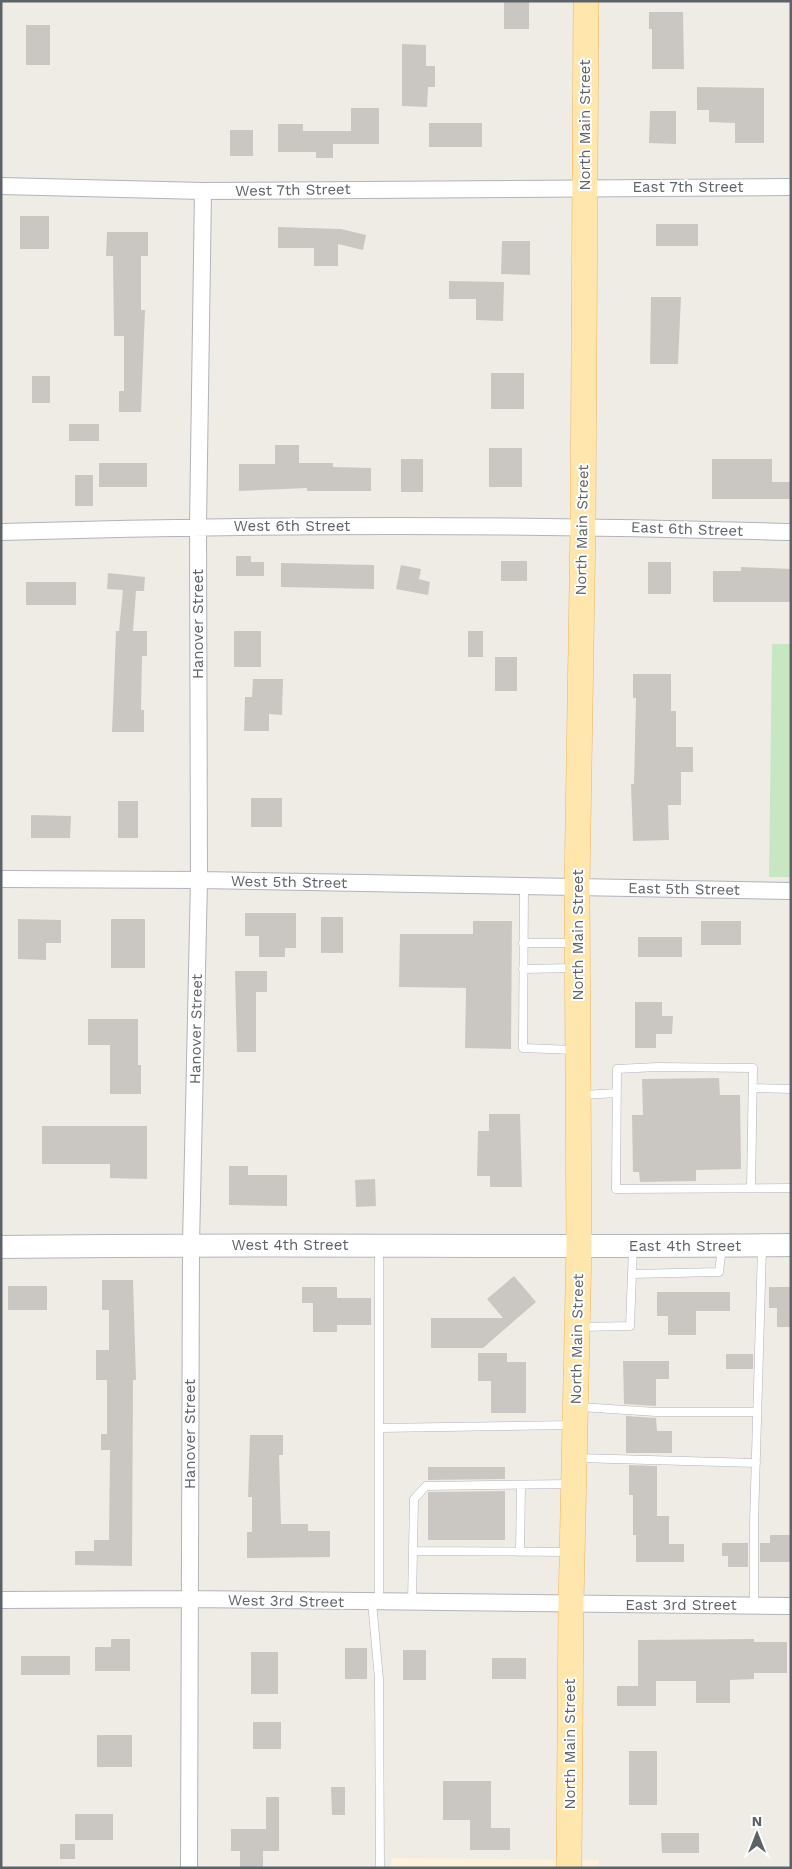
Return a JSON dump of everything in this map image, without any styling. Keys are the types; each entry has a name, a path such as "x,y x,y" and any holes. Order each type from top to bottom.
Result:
{"main road":[{"name":"North Main Street","path":"569,1868 571,1604 579,1247 577,888 583,526 586,1"},
{"name":"West 4th Street","path":"1,1247 192,1244 579,1247"},
{"name":"East 4th Street","path":"579,1247 791,1245"}],"street":[{"name":"West 7th Street","path":"1,186 203,191 585,187"},
{"name":"East 7th Street","path":"585,187 791,187"},
{"name":"Hanover Street","path":"189,1868 188,1599 199,880 198,526 203,191"},
{"name":"West 6th Street","path":"1,532 198,526 583,526"},
{"name":"East 6th Street","path":"583,526 791,532"},
{"name":"West 5th Street","path":"1,879 199,880 577,888"},
{"name":"East 5th Street","path":"577,888 791,891"},
{"name":"West 3rd Street","path":"1,1600 188,1599 571,1604"},
{"name":"East 3rd Street","path":"571,1604 791,1606"}],"lane":[{"path":"524,886 523,1048 578,1050"},
{"path":"523,942 578,943"},
{"path":"523,969 578,968"},
{"path":"750,1188 753,1068 657,1067 617,1069 616,1189 791,1188"},
{"path":"753,1088 791,1089"},
{"path":"578,1095 617,1093"},
{"path":"379,1246 380,1428 375,1602 378,1679 380,1868"},
{"path":"577,1327 630,1326 633,1246"},
{"path":"632,1274 719,1272 722,1246"},
{"path":"754,1605 756,1412 762,1246"},
{"path":"380,1428 656,1412 756,1412"},
{"path":"574,1458 756,1463"},
{"path":"412,1602 414,1499 426,1486 573,1484"},
{"path":"520,1552 521,1485"},
{"path":"413,1551 572,1552"}],"shaded area":[{"path":"391,1858 599,1860 599,1868 391,1868"}],"green space":[{"path":"772,644 791,644 791,877 769,877"}],"building":[{"path":"504,1 529,1 529,29 504,29"},
{"path":"649,12 683,12 684,69 652,69 652,29 649,29"},
{"path":"26,25 50,25 50,65 26,65"},
{"path":"402,44 426,45 426,66 435,66 435,87 428,87 427,107 402,106"},
{"path":"697,87 764,88 764,143 735,143 735,123 709,122 709,110 697,110"},
{"path":"351,108 379,108 379,144 333,144 333,158 316,158 316,152 278,152 278,124 303,124 303,131 351,131"},
{"path":"650,111 676,111 676,144 649,143"},
{"path":"429,123 482,123 482,147 429,147"},
{"path":"230,130 253,130 253,156 230,156"},
{"path":"20,216 49,216 49,249 20,249"},
{"path":"656,224 698,224 698,246 656,246"},
{"path":"278,227 341,229 366,235 363,250 338,244 338,266 314,266 314,248 278,248"},
{"path":"107,232 148,232 148,256 141,256 141,310 145,310 141,412 119,412 119,391 124,391 124,336 114,336 113,256 106,256"},
{"path":"502,241 530,241 530,275 501,274"},
{"path":"449,281 504,282 503,321 476,320 476,299 449,299"},
{"path":"651,297 681,297 678,364 650,364"},
{"path":"491,373 524,373 524,409 491,409"},
{"path":"32,376 50,376 50,403 32,403"},
{"path":"69,424 99,424 99,441 69,441"},
{"path":"275,445 299,445 299,463 333,463 333,467 371,468 371,491 307,491 307,488 239,491 239,464 275,464"},
{"path":"489,448 522,448 522,487 489,487"},
{"path":"401,459 423,459 423,492 401,492"},
{"path":"712,459 772,459 772,482 791,482 791,499 712,499"},
{"path":"99,463 147,463 147,487 99,487"},
{"path":"75,475 93,475 93,506 75,506"},
{"path":"236,556 251,556 251,562 264,562 264,576 236,576"},
{"path":"501,561 527,561 527,581 501,581"},
{"path":"648,562 671,562 671,594 648,594"},
{"path":"281,563 374,565 374,589 281,587"},
{"path":"401,565 421,569 419,579 430,582 428,595 396,589"},
{"path":"741,567 791,569 791,602 713,602 713,571 741,571"},
{"path":"108,573 145,577 144,591 136,591 133,631 147,631 147,656 142,656 141,710 144,710 144,732 112,732 116,631 119,631 123,590 107,589"},
{"path":"26,582 76,582 76,605 26,605"},
{"path":"234,631 261,631 261,667 234,667"},
{"path":"468,631 483,631 483,657 468,657"},
{"path":"495,657 517,657 517,691 495,691"},
{"path":"633,674 671,674 671,711 676,711 676,747 693,747 693,772 681,772 681,805 668,805 669,840 633,841 631,784 634,784 636,698 633,698"},
{"path":"253,679 283,679 282,715 269,714 269,731 244,731 245,697 252,697"},
{"path":"251,798 282,798 282,827 251,827"},
{"path":"118,801 138,801 138,838 118,838"},
{"path":"31,815 71,816 70,838 31,838"},
{"path":"245,913 296,913 296,948 285,948 285,957 259,957 259,936 245,936"},
{"path":"321,917 343,917 343,953 321,953"},
{"path":"18,919 61,920 61,943 46,943 46,960 18,959"},
{"path":"111,919 145,919 145,968 111,968"},
{"path":"473,921 512,921 511,1049 465,1048 466,988 399,987 400,934 473,934"},
{"path":"701,921 741,921 741,945 701,945"},
{"path":"638,937 682,937 682,957 638,957"},
{"path":"235,971 267,971 267,992 256,992 256,1052 237,1052"},
{"path":"635,1002 662,1002 662,1016 673,1016 672,1034 656,1034 656,1048 635,1048"},
{"path":"88,1019 138,1019 138,1065 141,1065 141,1094 110,1094 110,1045 88,1045"},
{"path":"719,1078 720,1095 740,1095 741,1169 696,1170 696,1181 640,1182 639,1172 633,1172 632,1115 643,1115 642,1079"},
{"path":"489,1114 520,1114 522,1187 490,1187 490,1176 477,1176 478,1131 489,1131"},
{"path":"42,1126 147,1126 147,1179 110,1178 110,1164 42,1164"},
{"path":"229,1166 248,1166 248,1175 287,1175 287,1206 229,1205"},
{"path":"375,1179 376,1206 356,1207 355,1180"},
{"path":"514,1276 536,1302 483,1348 431,1348 431,1318 503,1318 487,1299"},
{"path":"102,1280 133,1280 136,1380 133,1380 132,1566 75,1565 75,1551 94,1551 94,1540 109,1540 110,1450 101,1450 101,1434 107,1434 107,1380 96,1380 96,1350 109,1350 109,1310 102,1310"},
{"path":"8,1286 47,1286 47,1310 8,1310"},
{"path":"302,1287 337,1287 337,1298 371,1298 371,1325 337,1325 337,1332 313,1332 313,1303 302,1303"},
{"path":"769,1287 791,1287 791,1327 777,1327 777,1308 769,1308"},
{"path":"657,1292 730,1292 730,1311 696,1311 696,1335 668,1335 668,1316 657,1316"},
{"path":"478,1353 507,1353 507,1362 526,1362 526,1413 491,1413 491,1381 478,1381"},
{"path":"726,1354 753,1354 753,1369 726,1369"},
{"path":"623,1361 669,1361 669,1379 656,1379 656,1406 624,1404"},
{"path":"626,1416 656,1418 657,1431 672,1431 672,1453 626,1453"},
{"path":"250,1435 283,1435 283,1455 279,1455 281,1524 308,1524 308,1531 330,1531 330,1557 247,1558 247,1532 252,1532 252,1497 248,1497"},
{"path":"629,1465 657,1466 657,1516 669,1516 669,1544 684,1544 684,1562 636,1562 636,1535 633,1535 633,1495 629,1495"},
{"path":"428,1467 505,1467 505,1479 428,1480"},
{"path":"505,1491 505,1540 428,1540 428,1492"},
{"path":"770,1535 791,1535 791,1562 760,1562 760,1543 770,1543"},
{"path":"722,1543 748,1543 748,1567 728,1567 728,1556 722,1556"},
{"path":"111,1639 130,1639 130,1671 95,1671 95,1647 111,1647"},
{"path":"754,1639 754,1642 787,1642 787,1673 754,1673 754,1679 730,1680 730,1703 696,1703 696,1681 656,1681 656,1706 617,1706 617,1686 638,1686 638,1640"},
{"path":"345,1648 367,1648 367,1679 345,1679"},
{"path":"403,1650 426,1650 426,1680 403,1680"},
{"path":"251,1652 278,1652 278,1694 251,1694"},
{"path":"21,1656 70,1656 70,1675 21,1675"},
{"path":"492,1658 526,1658 526,1679 492,1679"},
{"path":"253,1722 281,1722 281,1749 253,1749"},
{"path":"97,1735 132,1735 132,1767 97,1767"},
{"path":"629,1751 657,1751 657,1805 629,1805"},
{"path":"443,1781 491,1781 491,1828 510,1828 510,1850 470,1850 470,1820 443,1820"},
{"path":"331,1787 345,1787 345,1815 332,1815"},
{"path":"266,1797 279,1797 279,1851 263,1851 263,1868 240,1868 240,1851 231,1851 231,1829 266,1829"},
{"path":"75,1814 113,1814 113,1840 75,1840"},
{"path":"661,1833 699,1833 699,1853 662,1853"},
{"path":"60,1844 75,1844 75,1859 60,1859"}]}
